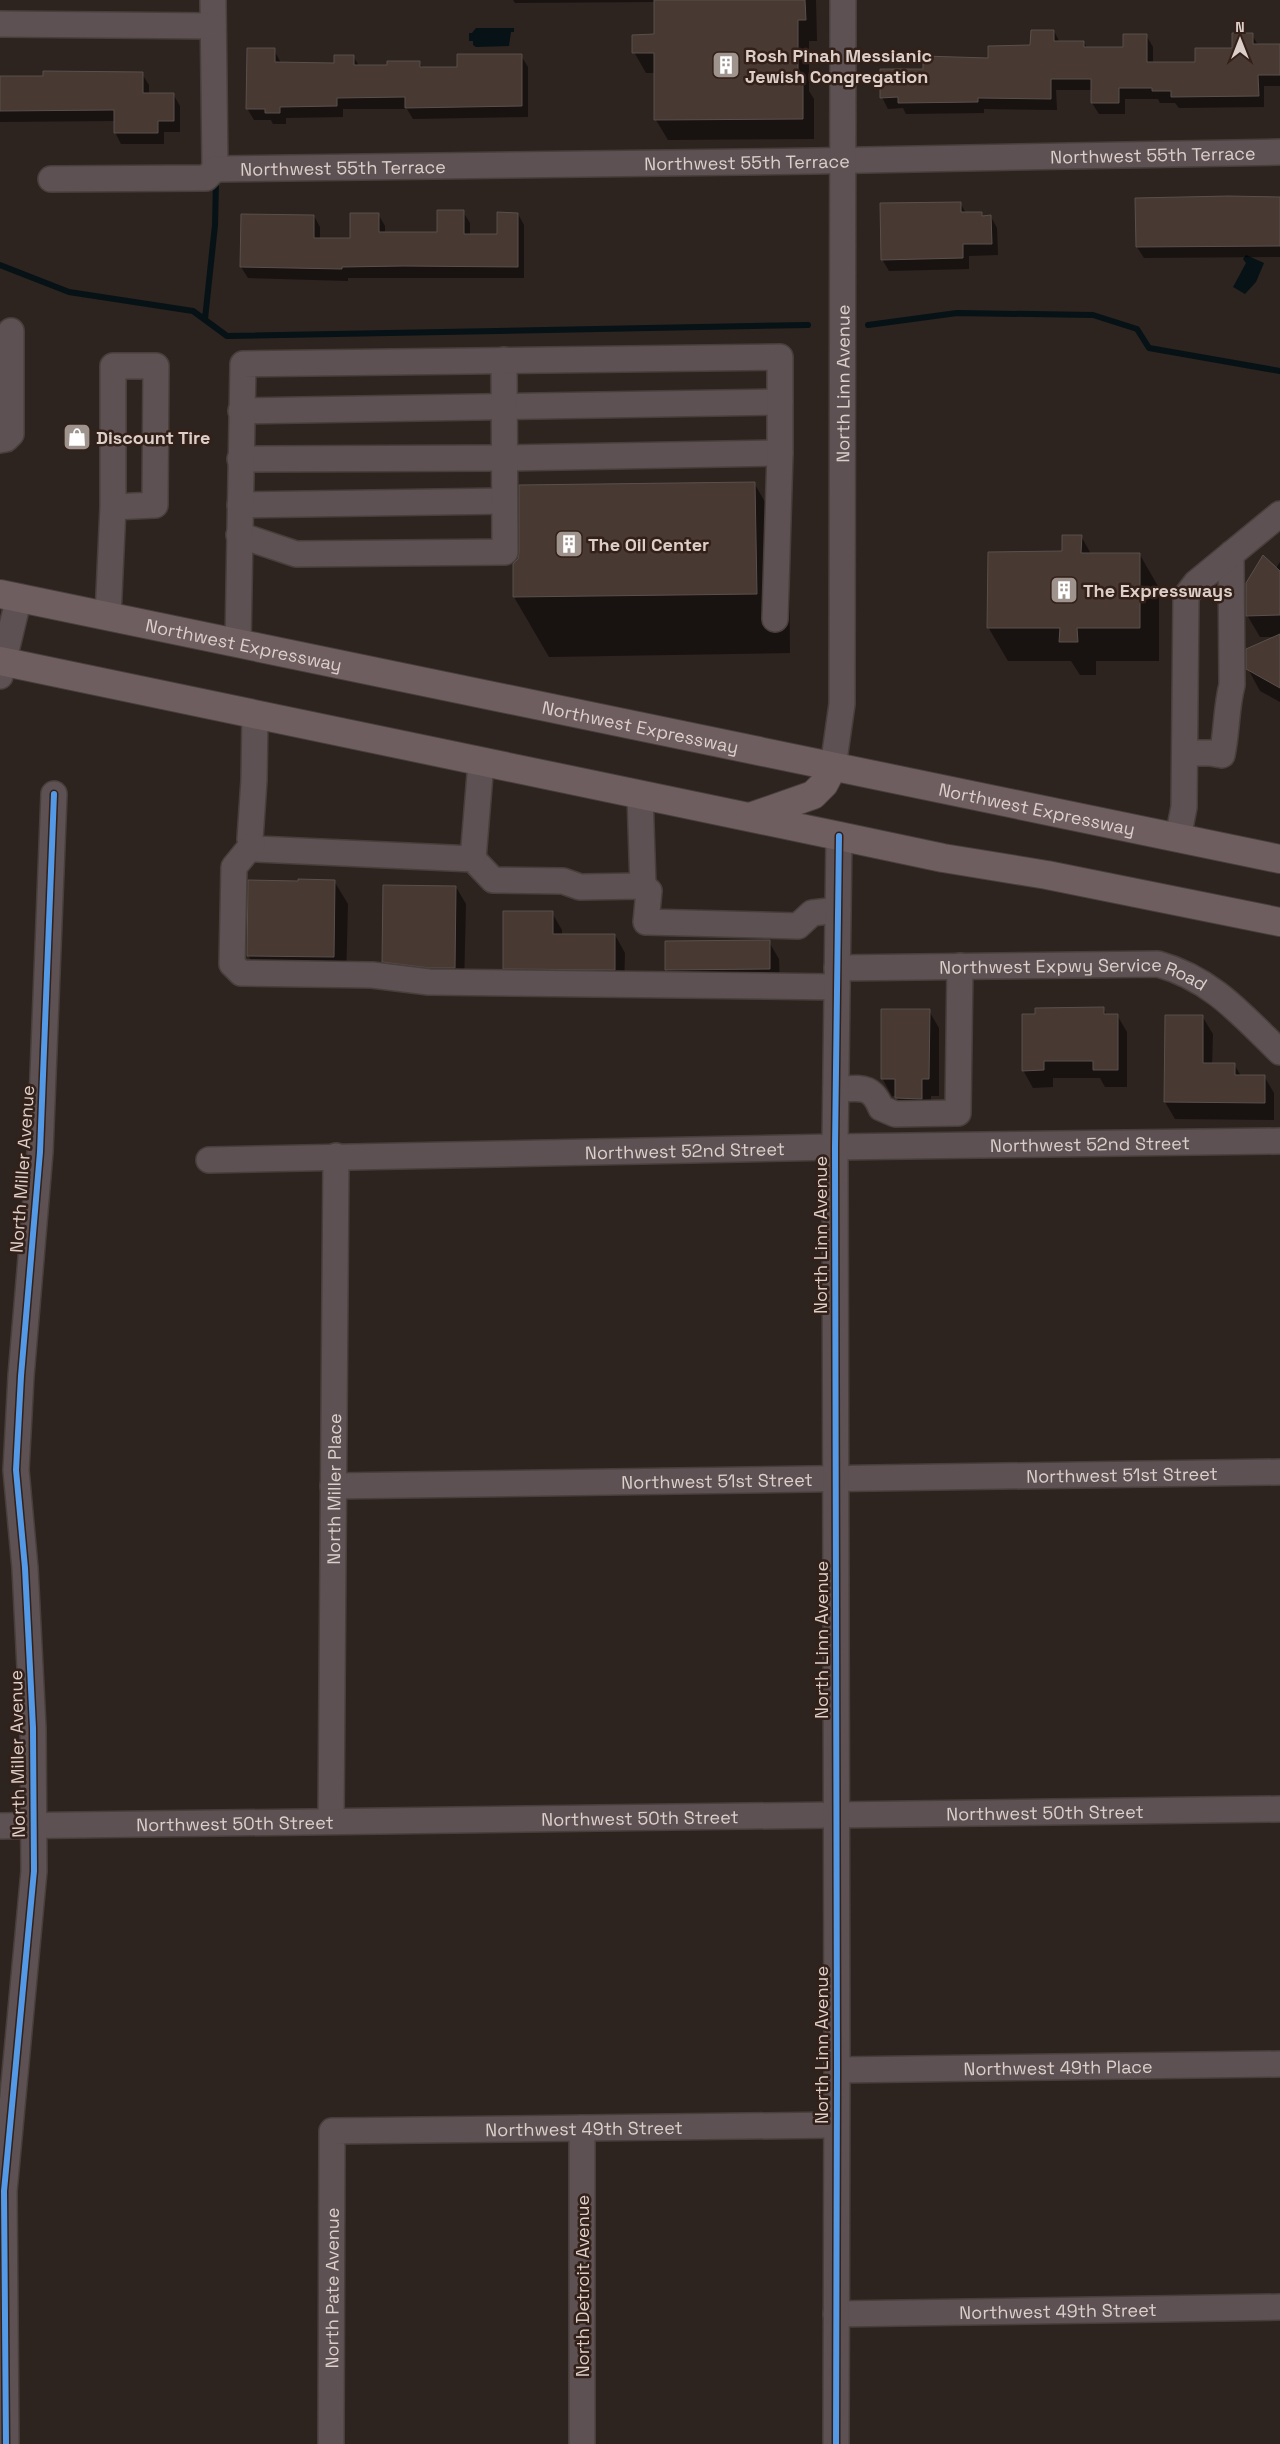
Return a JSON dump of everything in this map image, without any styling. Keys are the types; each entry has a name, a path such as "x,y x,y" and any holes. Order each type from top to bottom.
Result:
{"highway":[{"name":"Northwest Expressway","path":"9,595 1280,859"},
{"path":"1,666 255,715 943,858 1047,875 1280,922"},
{"path":"749,818 813,795 824,784 833,767"}],"street":[{"path":"51,179 206,178 215,169 213,0"},
{"name":"North Linn Avenue","path":"833,767 842,704 843,0"},
{"path":"0,24 213,26"},
{"name":"Northwest 55th Terrace","path":"215,169 1280,152"},
{"path":"0,440 6,439 11,434 4,332"},
{"path":"238,644 243,364 780,357 780,453 775,618"},
{"path":"239,535 296,554 505,552 504,360"},
{"path":"108,616 113,507 113,366 156,366 155,505 113,507"},
{"path":"242,411 504,405 780,402"},
{"path":"240,459 505,458 780,453"},
{"path":"240,505 504,501"},
{"path":"1178,838 1184,807 1186,596 1196,583 1280,514"},
{"path":"1185,752 1210,752 1222,755 1226,734 1227,704 1232,685 1231,554"},
{"path":"1,666 9,595"},
{"path":"255,715 254,780 250,839 252,845 257,849 473,859 493,880 563,880 580,888 643,886 650,891 646,922 798,926 812,913 838,910"},
{"path":"473,859 481,762"},
{"name":"North Miller Avenue","path":"6,2444 2,2191 34,1871 33,1728 25,1568 16,1470 21,1376 40,1152 54,794"},
{"path":"640,795 643,886"},
{"name":"North Linn Avenue","path":"836,2444 837,1478 835,1147 839,836"},
{"name":"Northwest Expwy Service Road","path":"252,845 234,867 232,964 242,973 372,975 429,982 837,978 960,966 1139,963 1176,969 1214,990 1280,1052"},
{"path":"836,1090 867,1089 876,1095 882,1108 894,1114 958,1113 960,966"},
{"name":"Northwest 52nd Street","path":"209,1160 835,1147 1280,1141"},
{"name":"North Miller Place","path":"331,1821 336,1156"},
{"name":"Northwest 51st Street","path":"333,1486 1280,1472"},
{"name":"Northwest 50th Street","path":"0,1826 1280,1809"},
{"name":"Northwest 49th Place","path":"837,2070 1280,2064"},
{"name":"Northwest 49th Street","path":"332,2131 836,2125"},
{"name":"North Detroit Avenue","path":"582,2128 582,2444"},
{"name":"North Pate Avenue","path":"331,2444 332,2131"},
{"name":"Northwest 49th Street","path":"836,2314 1280,2307"}],"shaded area":[{"path":"476,28 514,28 514,32 511,32 509,46 476,47 473,45 473,41 469,41 469,33 472,33"},
{"path":"1246,255 1264,263 1256,282 1245,294 1233,287 1246,263 1243,259"}],"building":[{"name":"Rosh Pinah Messianic Jewish Congregation","path":"654,0 805,0 806,20 798,20 798,77 803,77 803,119 654,120 654,53 632,53 632,35 654,34"},
{"path":"1031,30 1054,30 1054,41 1084,41 1084,47 1123,47 1123,34 1147,34 1147,62 1195,62 1195,48 1232,48 1232,33 1253,33 1253,44 1280,44 1280,75 1258,75 1259,96 1171,97 1171,91 1152,91 1152,88 1119,88 1119,103 1091,103 1091,79 1051,79 1051,99 978,98 978,102 898,103 898,97 880,98 880,69 923,69 923,56 988,58 988,46 1030,45"},
{"path":"247,48 275,48 275,62 334,63 334,55 354,55 354,65 387,65 387,61 420,61 420,67 457,67 457,54 522,54 522,106 405,108 405,97 337,98 337,106 280,107 280,113 265,113 265,109 246,109"},
{"path":"43,71 143,72 143,93 174,93 174,121 158,121 158,133 114,133 114,110 0,111 0,76 43,76"},
{"path":"1280,197 1280,246 1136,247 1135,198"},
{"path":"961,202 961,212 982,212 982,216 991,215 992,244 963,244 963,258 881,260 880,203"},
{"path":"437,210 464,210 464,234 497,234 497,212 518,213 518,267 403,266 342,267 342,269 240,267 241,214 314,215 314,238 350,238 350,213 379,213 379,232 437,232"},
{"path":"755,482 757,594 513,597 513,564 518,559 519,552 519,485"},
{"name":"The Expressways","path":"1062,535 1082,535 1081,553 1140,553 1140,628 1077,628 1078,642 1059,642 1060,628 987,628 988,552 1062,551"},
{"path":"1263,555 1280,571 1280,615 1246,616 1246,583"},
{"path":"1280,634 1280,688 1246,669 1246,649"},
{"path":"298,879 335,880 334,957 247,956 248,880 298,881"},
{"path":"383,885 456,886 455,968 430,968 382,962"},
{"path":"503,911 553,911 553,934 615,934 615,970 503,969"},
{"path":"770,940 770,969 665,970 665,941"},
{"path":"1104,1007 1104,1014 1118,1014 1118,1070 1093,1070 1093,1061 1044,1061 1044,1070 1022,1071 1022,1014 1035,1014 1035,1008"},
{"path":"881,1009 930,1009 929,1079 922,1079 922,1099 895,1098 895,1079 881,1079"},
{"path":"1165,1015 1203,1015 1203,1063 1235,1063 1235,1075 1265,1075 1265,1103 1164,1102"}],"waterway":[{"path":"205,319 215,225 216,182"},
{"path":"0,265 69,292 193,311 227,336 808,325"},
{"path":"868,325 957,313 1093,315 1137,329 1149,348 1280,371"}],"cycle path":[{"path":"6,2444 4,2191 34,1871 33,1728 25,1568 16,1470 21,1376 40,1152 54,794"},
{"path":"836,2444 835,1147 839,836"}],"place":[{"name":"Rosh Pinah Messianic Jewish Congregation","path":"726,65"},
{"name":"Discount Tire","path":"77,437"},
{"name":"The Oil Center","path":"569,544"},
{"name":"The Expressways","path":"1064,590"}]}
